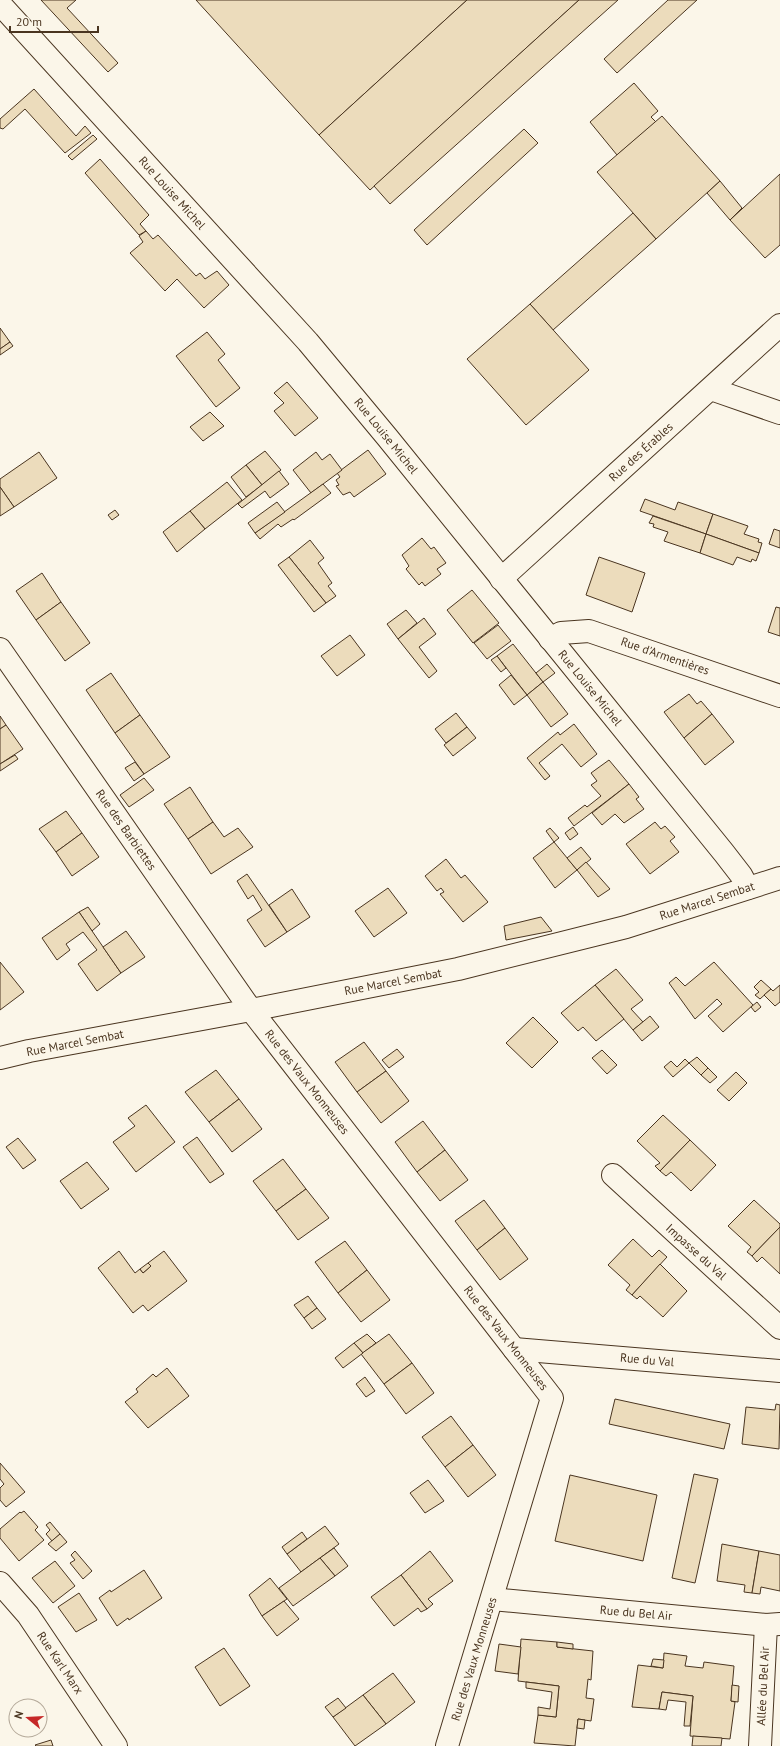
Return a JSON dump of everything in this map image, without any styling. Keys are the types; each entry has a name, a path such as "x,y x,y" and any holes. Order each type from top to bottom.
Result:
{"street":[{"name":"Rue Louise Michel","path":"0,4 308,342 387,437 724,853 741,875 748,888"},
{"name":"Rue des Érables","path":"501,579 780,325"},
{"path":"711,389 780,413"},
{"name":"Rue d'Armentières","path":"550,639 561,633 588,631 780,696"},
{"name":"Rue des Barbiettes","path":"0,649 251,1010"},
{"name":"Rue Marcel Sembat","path":"0,1058 458,969 626,927 748,888 779,883"},
{"name":"Rue des Vaux Monneuses","path":"251,1010 552,1398 447,1746"},
{"name":"Impasse du Val","path":"613,1175 780,1328"},
{"name":"Rue du Val","path":"514,1349 780,1371"},
{"name":"Rue Karl Marx","path":"0,1583 28,1615 116,1746"},
{"name":"Rue du Bel Air","path":"492,1599 773,1624"},
{"name":"Allée du Bel Air","path":"760,1746 773,1624"}],"building":[{"path":"41,0 76,0 67,8 118,63 108,72"},
{"path":"196,0 467,0 319,135"},
{"path":"467,0 579,0 370,190 319,135"},
{"path":"579,0 618,0 390,204 374,186"},
{"path":"668,0 697,0 617,73 604,59"},
{"path":"634,83 658,111 651,117 656,122 617,155 590,122"},
{"path":"34,89 76,136 85,126 91,133 65,153 25,109 3,129 0,128 0,119"},
{"path":"662,116 720,181 656,239 597,172"},
{"path":"524,129 538,143 427,245 414,230"},
{"path":"93,135 97,139 72,160 68,156"},
{"path":"100,159 149,215 140,224 146,231 139,235 85,173"},
{"path":"780,174 780,245 765,258 730,220"},
{"path":"720,181 742,208 730,220 707,193"},
{"path":"633,213 656,239 553,330 530,304"},
{"path":"146,231 153,239 158,235 196,276 200,273 205,279 217,271 229,285 204,308 177,279 165,291 130,253 143,242 139,236"},
{"path":"530,304 589,370 526,425 467,359"},
{"path":"0,328 10,342 0,349"},
{"path":"207,332 225,354 218,360 240,388 216,407 176,356"},
{"path":"10,342 13,346 0,355 0,349"},
{"path":"287,382 318,418 295,436 274,411 284,403 274,393"},
{"path":"210,412 224,426 203,441 190,427"},
{"path":"368,450 386,474 354,497 350,492 343,495 336,486 339,485 336,480 340,477 337,473"},
{"path":"265,451 281,470 262,485 246,465"},
{"path":"39,452 57,478 14,507 0,487 0,479"},
{"path":"316,452 322,460 330,454 342,470 311,493 293,470"},
{"path":"246,465 262,485 246,497 231,477"},
{"path":"279,471 289,484 270,498 265,491 242,508 238,504"},
{"path":"227,482 242,500 205,529 190,511"},
{"path":"323,484 331,493 294,520 293,519 281,527 278,524 260,539 255,533"},
{"path":"0,487 14,507 0,516"},
{"path":"645,499 675,510 678,502 713,514 706,534 640,511"},
{"path":"277,502 285,512 255,533 248,523"},
{"path":"115,510 119,515 112,520 108,515"},
{"path":"190,511 205,529 177,552 163,532"},
{"path":"713,514 748,526 744,534 759,539 758,542 762,543 759,553 706,534"},
{"path":"653,516 706,534 700,553 664,541 668,532 653,527 654,524 649,523"},
{"path":"774,529 780,531 780,548 769,544"},
{"path":"706,534 759,553 756,561 752,559 751,562 737,557 733,565 700,553"},
{"path":"422,538 431,549 434,547 446,563 437,569 441,574 425,586 422,582 419,585 406,569 409,566 402,555"},
{"path":"310,540 324,558 318,563 332,583 328,586 336,596 326,603 289,557"},
{"path":"289,557 326,603 314,612 278,565"},
{"path":"599,557 645,573 632,612 586,595"},
{"path":"42,573 61,602 36,620 16,591"},
{"path":"472,590 499,623 473,643 447,610"},
{"path":"61,602 90,643 65,661 36,620"},
{"path":"776,607 780,608 780,636 768,632"},
{"path":"406,610 417,623 398,639 387,624"},
{"path":"424,618 436,634 419,647 437,671 429,678 398,639"},
{"path":"498,625 511,641 487,659 474,643"},
{"path":"350,635 365,655 337,676 321,656"},
{"path":"513,644 543,682 527,695 497,656"},
{"path":"497,656 506,668 501,672 491,660"},
{"path":"547,664 555,673 543,682 536,673"},
{"path":"111,673 140,715 115,733 86,690"},
{"path":"511,675 527,695 514,705 499,685"},
{"path":"543,682 568,714 551,727 527,695"},
{"path":"689,694 697,704 701,701 712,714 684,738 664,712"},
{"path":"456,713 467,727 446,743 435,729"},
{"path":"712,714 734,742 705,765 684,738"},
{"path":"140,715 170,757 144,774 115,733"},
{"path":"0,716 6,725 0,729"},
{"path":"574,724 597,754 581,767 562,744 539,763 550,776 545,780 527,758 558,732 560,735"},
{"path":"6,725 23,749 0,764 0,729"},
{"path":"467,727 476,738 453,756 444,745"},
{"path":"15,755 18,759 0,771 0,764"},
{"path":"609,760 629,784 574,826 568,818 585,805 587,807 601,796 591,785 597,781 591,773"},
{"path":"135,762 144,774 134,781 125,768"},
{"path":"144,778 154,790 129,807 120,795"},
{"path":"629,784 639,797 636,799 644,809 624,823 615,814 602,825 592,813"},
{"path":"190,787 213,822 188,839 164,804"},
{"path":"66,811 82,833 56,852 39,829"},
{"path":"213,822 224,837 238,828 253,847 211,874 188,839"},
{"path":"655,822 661,829 665,826 675,837 670,841 679,852 650,874 626,844"},
{"path":"573,827 578,834 570,840 565,833"},
{"path":"550,828 559,838 554,842 546,831"},
{"path":"82,833 99,857 72,876 56,852"},
{"path":"554,842 577,870 555,888 533,858"},
{"path":"581,847 591,859 577,870 567,858"},
{"path":"446,859 461,878 465,875 488,902 463,922 440,894 444,892 441,888 437,891 425,876"},
{"path":"586,862 610,889 598,897 577,870"},
{"path":"247,874 287,932 265,947 247,920 262,910 253,895 248,899 237,881"},
{"path":"388,888 407,913 374,937 355,911"},
{"path":"292,889 310,917 287,932 269,905"},
{"path":"88,907 100,924 92,931 79,912"},
{"path":"79,912 121,973 97,991 78,964 97,950 83,932 66,944 70,950 57,960 42,938"},
{"path":"541,917 552,931 506,940 504,926"},
{"path":"126,931 145,957 121,973 103,947"},
{"path":"0,962 24,992 0,1010"},
{"path":"714,962 753,1005 723,1032 708,1016 722,1004 717,999 695,1019 669,983 676,977 685,986"},
{"path":"616,969 643,1000 631,1009 643,1022 633,1030 595,985"},
{"path":"761,980 771,989 760,999 755,995 759,992 754,987"},
{"path":"595,985 624,1019 596,1041 583,1027 578,1031 561,1013"},
{"path":"780,985 780,1002 775,1006 764,995 771,989 773,991"},
{"path":"757,1002 761,1007 755,1012 751,1007"},
{"path":"650,1016 659,1027 642,1041 633,1030"},
{"path":"533,1017 558,1042 532,1068 506,1043"},
{"path":"364,1042 386,1071 357,1092 335,1062"},
{"path":"397,1049 404,1057 389,1068 382,1060"},
{"path":"602,1050 617,1065 607,1074 592,1058"},
{"path":"697,1057 708,1068 701,1075 689,1063"},
{"path":"685,1059 689,1063 673,1077 664,1067 671,1061 677,1067"},
{"path":"708,1068 717,1077 710,1083 701,1075"},
{"path":"216,1070 239,1099 209,1122 185,1092"},
{"path":"386,1071 409,1101 381,1123 357,1092"},
{"path":"736,1072 747,1083 729,1101 717,1090"},
{"path":"239,1099 262,1129 232,1152 209,1122"},
{"path":"146,1105 175,1142 136,1172 113,1142 135,1126 128,1118"},
{"path":"663,1115 690,1140 660,1171 655,1166 660,1163 637,1141"},
{"path":"423,1121 445,1150 417,1172 395,1142"},
{"path":"197,1137 224,1174 210,1183 183,1147"},
{"path":"18,1138 36,1160 23,1169 6,1147"},
{"path":"690,1140 716,1165 691,1191 671,1172 666,1176 660,1171"},
{"path":"445,1150 468,1180 440,1201 417,1172"},
{"path":"283,1159 306,1189 276,1211 253,1181"},
{"path":"87,1162 109,1189 81,1209 60,1181"},
{"path":"306,1189 329,1218 298,1240 276,1211"},
{"path":"484,1200 505,1228 477,1250 455,1221"},
{"path":"754,1200 780,1224 780,1227 752,1256 747,1252 751,1247 728,1226"},
{"path":"780,1227 780,1274 762,1257 757,1262 752,1256"},
{"path":"505,1228 528,1259 500,1280 477,1250"},
{"path":"633,1239 652,1257 659,1250 667,1257 632,1295 626,1290 630,1285 608,1265"},
{"path":"345,1241 367,1270 338,1293 315,1262"},
{"path":"119,1251 135,1273 140,1269 143,1273 151,1266 148,1263 164,1251 187,1281 148,1311 143,1305 133,1313 98,1268"},
{"path":"148,1263 151,1266 143,1273 140,1269"},
{"path":"660,1264 687,1291 663,1317 640,1296 637,1299 632,1295"},
{"path":"367,1270 390,1300 361,1322 338,1293"},
{"path":"308,1296 317,1308 304,1318 294,1305"},
{"path":"317,1308 326,1319 312,1329 304,1318"},
{"path":"367,1334 376,1343 363,1353 354,1343"},
{"path":"389,1334 412,1363 384,1384 361,1354"},
{"path":"354,1343 363,1353 343,1368 335,1358"},
{"path":"412,1363 434,1393 406,1414 384,1384"},
{"path":"167,1368 189,1396 148,1428 125,1402 138,1392 136,1389 153,1374 156,1377"},
{"path":"365,1377 375,1391 366,1397 356,1384"},
{"path":"615,1399 730,1424 724,1449 609,1424"},
{"path":"776,1404 780,1405 779,1449 742,1444 746,1407 775,1410"},
{"path":"451,1416 473,1445 445,1467 422,1437"},
{"path":"473,1445 496,1475 468,1497 445,1467"},
{"path":"0,1463 25,1492 6,1507 0,1500 0,1488 4,1484 0,1479"},
{"path":"694,1474 718,1479 695,1583 672,1578"},
{"path":"570,1475 657,1495 643,1561 555,1541"},
{"path":"428,1480 444,1501 425,1513 410,1493"},
{"path":"24,1511 38,1527 35,1530 44,1540 19,1561 0,1538 0,1529 20,1512 21,1513"},
{"path":"50,1522 60,1534 52,1541 46,1534 50,1530 46,1525"},
{"path":"325,1526 339,1544 301,1572 287,1554"},
{"path":"302,1532 307,1539 287,1554 282,1547"},
{"path":"60,1534 67,1542 56,1551 48,1544"},
{"path":"722,1544 759,1551 752,1593 744,1592 745,1585 717,1581"},
{"path":"334,1548 348,1566 335,1576 320,1558"},
{"path":"75,1551 92,1571 83,1579 70,1563 75,1560 71,1555"},
{"path":"430,1551 453,1581 428,1599 433,1604 427,1609 401,1575"},
{"path":"759,1551 780,1555 780,1591 761,1587 760,1594 752,1593"},
{"path":"320,1558 335,1576 293,1606 279,1588"},
{"path":"55,1561 75,1586 53,1603 32,1578"},
{"path":"144,1570 162,1598 129,1620 128,1618 117,1626 99,1598 110,1590 111,1592"},
{"path":"401,1575 427,1609 421,1612 418,1608 394,1626 371,1597"},
{"path":"270,1578 287,1599 262,1616 249,1595"},
{"path":"79,1593 97,1620 76,1632 58,1607"},
{"path":"284,1601 299,1619 277,1636 262,1616"},
{"path":"521,1639 557,1642 557,1647 593,1651 591,1680 588,1679 586,1698 594,1699 591,1721 578,1719 575,1746 534,1743 538,1715 556,1717 559,1686 518,1681"},
{"path":"557,1642 573,1644 573,1649 557,1647"},
{"path":"499,1644 521,1647 518,1674 495,1671"},
{"path":"224,1648 250,1686 220,1706 195,1667"},
{"path":"664,1653 687,1656 685,1666 703,1668 704,1662 734,1666 731,1701 735,1702 730,1739 690,1736 693,1696 662,1692 659,1709 632,1707 638,1665 663,1668"},
{"path":"653,1659 664,1660 663,1668 651,1666"},
{"path":"393,1673 415,1702 386,1724 363,1695"},
{"path":"526,1682 559,1686 556,1717 538,1715 538,1707 550,1709 552,1692 526,1688"},
{"path":"732,1685 739,1686 738,1702 731,1701"},
{"path":"662,1692 693,1696 690,1726 684,1726 686,1702 668,1700 666,1710 659,1709"},
{"path":"363,1695 386,1724 355,1746 333,1717"},
{"path":"338,1698 346,1708 333,1717 325,1707"},
{"path":"578,1719 585,1720 584,1729 577,1728"},
{"path":"693,1736 722,1738 721,1746 692,1746"},
{"path":"51,1740 53,1746 35,1745"}]}
